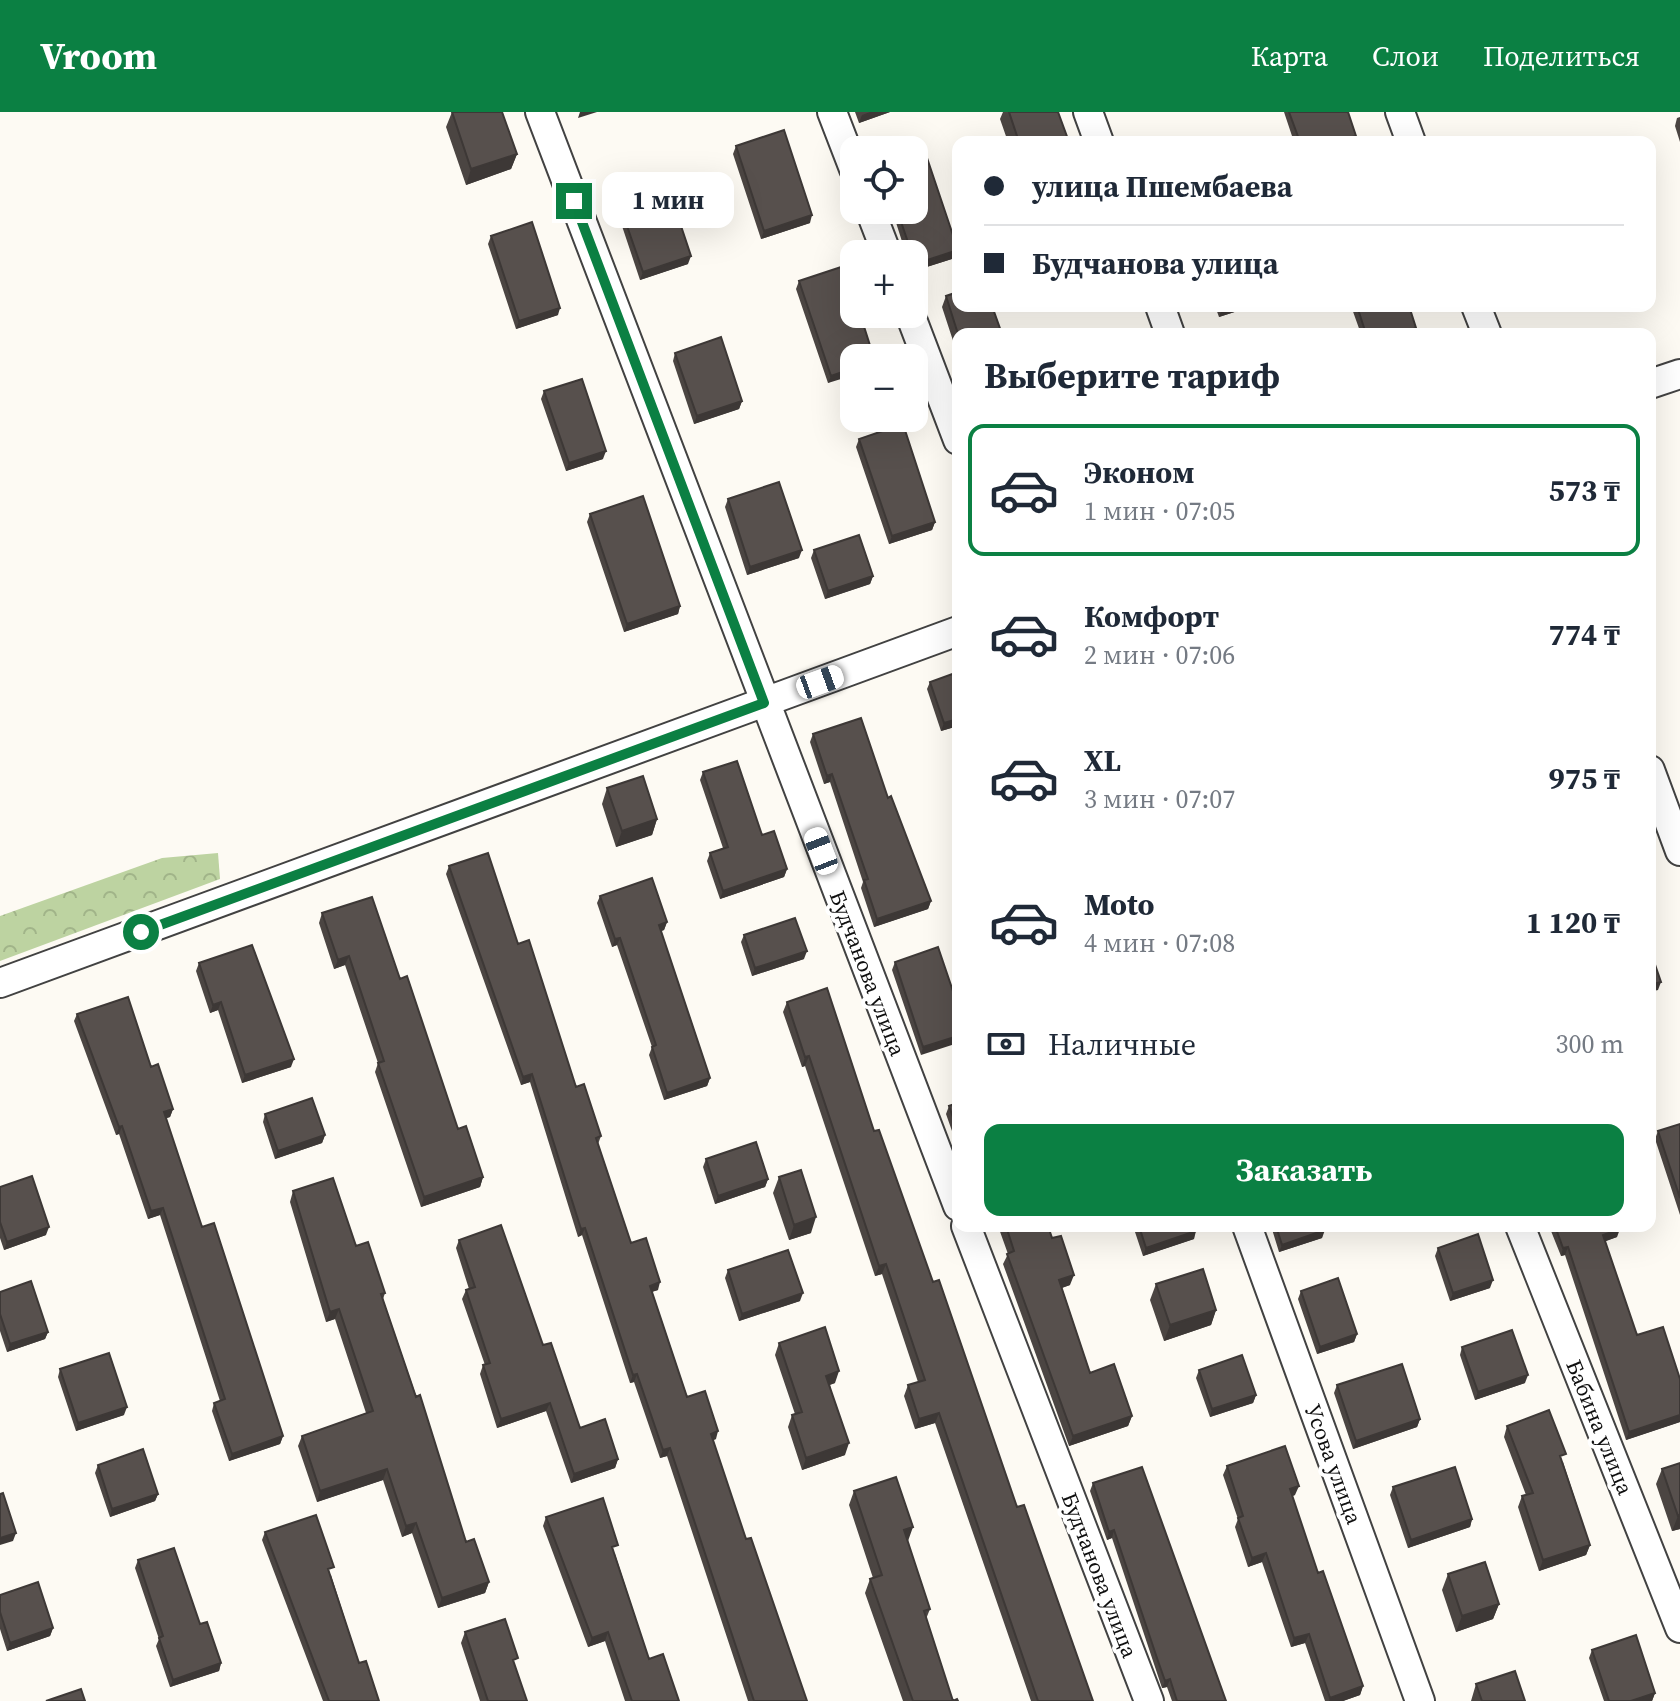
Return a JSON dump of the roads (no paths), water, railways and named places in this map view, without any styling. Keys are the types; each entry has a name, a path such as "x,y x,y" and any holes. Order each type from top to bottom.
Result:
{"street":[{"name":"Будчанова улица","path":"540,112 952,1190"},
{"path":"832,112 841,136"},
{"path":"1088,112 1097,136"},
{"path":"1400,112 1409,136"},
{"path":"915,328 952,424"},
{"path":"1656,382 1680,374"},
{"path":"0,983 952,633"},
{"path":"1656,786 1680,851"},
{"name":"Будчанова улица","path":"968,1232 1149,1701"},
{"name":"Усова улица","path":"1249,1232 1420,1701"},
{"name":"Бабина улица","path":"1522,1232 1680,1628"}]}
